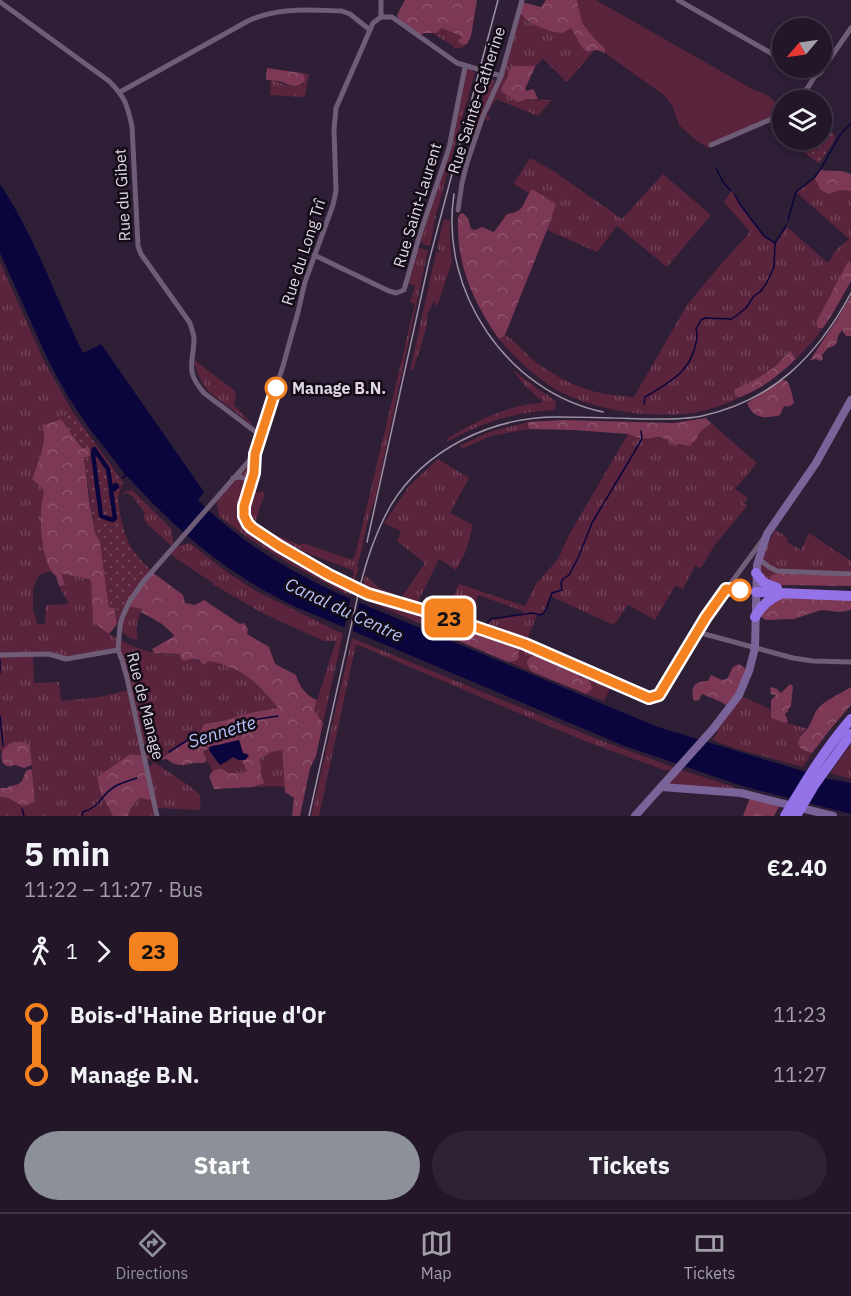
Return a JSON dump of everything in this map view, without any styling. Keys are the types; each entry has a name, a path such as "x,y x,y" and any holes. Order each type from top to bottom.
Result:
{"highway":[{"path":"756,573 764,583 780,591 851,590"},
{"path":"756,590 851,596"},
{"path":"755,617 762,606 780,591"},
{"path":"796,816 851,719"},
{"path":"785,816 806,781 851,734"}],"street":[{"path":"381,0 381,17 392,17 454,62 501,76"},
{"name":"Rue Sainte-Catherine","path":"458,210 467,164 483,116 501,76 522,0"},
{"path":"678,0 772,54"},
{"name":"Rue du Gibet","path":"0,2 102,76 120,92 128,108 132,126 138,246 141,254 190,323 194,335 190,367 196,384 204,393 262,433"},
{"path":"120,92 248,21 270,13 286,10 342,11 350,14 370,30"},
{"name":"Rue du Long Trî","path":"255,454 286,355 305,282 331,213 336,192 334,129 336,108 373,23 381,17"},
{"path":"832,54 851,28"},
{"name":"Rue Saint-Laurent","path":"314,255 389,291 396,293 404,290 449,148 465,67"},
{"path":"711,145 772,119"},
{"path":"255,454 254,473 244,511 248,524 252,528 279,546 339,581 368,594 525,644 649,698 659,695 726,589 816,463 851,400"},
{"path":"233,478 255,454"},
{"path":"233,478 246,478 249,488"},
{"name":"Rue de Manage","path":"158,816 118,650 120,626 127,606 143,582 233,478"},
{"path":"635,816 678,770 739,695 755,648 756,573 758,558 767,534"},
{"path":"758,558 777,571 851,574"},
{"path":"726,589 756,590"},
{"path":"697,632 802,660 851,662"},
{"path":"0,655 49,654 66,659 118,650"},
{"path":"661,787 741,793 832,816"}],"green space":[{"path":"405,0 477,0 471,36 467,44 459,43 461,36 442,28 436,33 424,33 419,36 399,22 397,15"},
{"path":"546,0 577,0 580,12 595,39 605,48 605,53 597,50 588,52 583,49 571,28 563,33 553,32 534,25 519,11 522,2 541,7"},
{"path":"577,0 596,0 754,90 764,93 772,100 772,119 708,148 679,125 673,107 665,96 605,53 605,48 582,23"},
{"path":"519,11 527,21 544,28 563,33 571,28 583,49 593,52 567,82 543,59 535,67 506,76 506,81 523,99 552,100 538,116 496,99 486,115 490,117 489,121 485,117 468,155 489,76 491,75 494,81 491,94 501,76"},
{"path":"442,28 462,36 464,45 467,44 461,48 454,48 434,34"},
{"path":"513,66 535,67 525,89 534,90 538,99 518,102 502,92 502,87"},
{"path":"465,67 475,72 436,215 430,246 420,241 449,148"},
{"path":"267,68 301,73 305,81 294,86 266,80"},
{"path":"301,73 309,74 305,97 270,95 271,80 299,86 303,84 304,75"},
{"path":"805,150 828,150 818,163 804,152"},
{"path":"530,158 552,170 622,219 663,174 711,215 667,267 617,226 597,252 547,230 555,204 532,190 529,193 514,183"},
{"path":"820,170 851,174 851,191 839,190 829,194 821,190 814,178"},
{"path":"814,178 818,185 851,191 851,263 847,263 820,329 823,328 814,340 796,359 789,351 781,361 752,381 739,397 750,393 703,411 685,414 645,414 604,408 566,395 550,386 536,376 499,339 505,335 537,363 573,384 601,393 634,397 687,305 750,232 724,202 731,191 755,226 775,243 786,226 828,263 836,250 849,239 796,192"},
{"path":"532,189 556,204 505,335 499,339 481,311 468,282 460,251 458,218 463,213 468,218 471,229 482,227 494,232 507,214 521,209"},
{"path":"444,219 450,221 452,262 437,307 434,301 427,315 420,350 413,369 410,371 436,252 440,252 437,248"},
{"path":"418,248 428,250 375,500 357,566 359,568 350,586 352,595 288,563 251,540 219,516 216,499 251,462 249,488 256,493 263,491 265,495 255,524 257,527 300,545 303,543 352,560 355,556 415,304 410,302 415,286 407,283","holes":["281,546 301,549 352,570 354,573 350,585"]},
{"path":"0,262 43,359 72,411 61,419 44,425 41,454 32,479 44,489 42,531 44,551 51,571 39,575 33,588 33,611 37,624 45,624 46,605 69,604 59,586 65,585 60,569 63,574 89,579 91,581 93,622 103,629 134,647 157,653 181,654 183,661 195,660 206,664 209,660 231,667 256,684 279,709 211,722 199,735 185,741 155,763 200,795 200,810 156,808 157,816 128,816 132,805 142,798 147,768 153,764 144,756 130,754 97,777 101,794 113,816 0,816 0,797 8,798 22,806 35,802 30,745 7,746 0,751","holes":["118,650 129,690 99,697 61,701 59,682 34,683 33,655 49,654 66,659"]},
{"path":"847,263 851,263 851,281 823,328 819,328 817,321"},
{"path":"851,296 851,336 846,336 842,330 834,346 828,348 822,355 823,359 810,360 836,321"},
{"path":"789,351 796,359 776,376 747,394 739,397 735,395 735,389 771,369"},
{"path":"193,359 234,390 236,393 234,405 256,428 209,392 197,373"},
{"path":"513,370 556,401 555,410 499,419 447,442 447,439 455,434 492,415 520,406 543,402 524,385"},
{"path":"782,380 787,381 794,403 784,406 780,415 765,417 756,415 747,403"},
{"path":"72,411 123,482 118,499 125,533 130,546 152,572 125,610 109,607 100,541 95,533 84,458 91,456 89,448 82,448 61,419"},
{"path":"706,418 711,423 689,446 677,444 675,446 659,437 642,439 628,434 529,429 528,422 564,420 673,423"},
{"path":"61,419 82,448 89,447 91,456 84,458 89,499 95,533 100,541 109,607 114,608 117,624 109,634 93,622 91,581 61,572 65,585 59,586 45,556 41,520 44,490 32,479 41,454 44,425"},
{"path":"528,422 529,429 491,436 464,448 459,446 489,432"},
{"path":"711,423 757,463 735,489 748,498 744,503 747,506 714,546 701,568 695,566 683,589 675,586 655,620 628,605 614,625 550,596 544,612 537,615 525,644 528,652 534,655 530,657 528,666 532,672 361,598 367,593 363,588 365,575 378,587 401,598 425,563 397,541 401,531 384,523 409,486 438,459 469,478 450,513 473,525 466,551 456,570 439,559 415,608 445,617 459,584 525,606 536,584 558,559 569,535 628,434 642,439 651,437 665,439 675,446 677,444 684,446","holes":["478,595 523,611 522,615 491,619 484,630 467,624"]},
{"path":"132,490 171,528 174,547 190,543 254,590 343,634 323,723 314,710 336,641 324,641 262,613 213,586 213,583 168,553 173,547 147,524 143,517 145,513 132,496 127,493 121,495"},
{"path":"775,530 788,539 787,542 801,550 809,533 851,561 851,574 763,579 757,565"},
{"path":"152,572 183,595 185,603 195,605 204,600 240,624 244,623 248,629 247,634 269,647 275,664 296,675 304,690 317,700 314,710 323,723 316,756 310,768 300,816 292,816 294,798 285,792 282,750 271,752 259,760 264,783 253,787 214,789 209,776 219,769 229,773 247,772 242,760 245,760 239,740 214,745 203,752 206,761 203,763 180,765 167,759 161,759 185,741 199,735 204,724 278,708 248,677 230,667 209,661 204,665 200,660 183,661 180,654 154,653 152,649 174,635 162,624 141,612 142,609 127,606"},
{"path":"781,572 851,574 851,586 779,585 769,580 771,576"},
{"path":"783,597 851,600 851,610 840,612 821,610 794,619 766,620 759,616 761,610"},
{"path":"127,606 142,609 137,624 138,640 129,638 120,630 119,632 114,608 124,610"},
{"path":"458,626 476,632 483,638 502,644 518,645 521,647 519,657 516,661 508,662 447,636 446,631"},
{"path":"352,638 597,739 734,787 741,793 661,787 677,770 664,770 582,740 356,644 319,816 311,816"},
{"path":"542,652 613,682 604,701 586,694 589,692 576,670 539,653"},
{"path":"539,653 576,670 581,678 589,680 592,689 586,694 532,672 527,661"},
{"path":"739,664 746,669 735,699 727,706 702,694 699,700 694,701 693,689 696,684 708,681 711,675 722,680 727,679 733,667"},
{"path":"790,684 793,686 791,706 785,714 788,721 786,723 771,718 771,700 776,695 771,694 770,689 771,687 777,689 781,693"},
{"path":"851,687 851,705 812,753 802,750 798,744 800,738 819,707"},
{"path":"739,695 770,709 771,718 808,729 800,735 802,750 812,753 803,767 712,740 718,732 713,729"},
{"path":"14,742 30,745 32,765 24,768 4,764 2,752"},
{"path":"851,744 851,779 830,773"},
{"path":"209,747 218,763 226,763 233,757 242,760 247,772 229,773 224,769 212,772 203,753"},
{"path":"282,749 285,787 253,787 259,786 264,779 259,760 271,752"},
{"path":"130,754 144,756 153,797 149,800 142,798 136,801 128,816 113,816 101,794 97,777"},
{"path":"32,770 35,802 22,806 8,798 0,797 0,788 19,784 26,771"},
{"path":"751,795 781,803 774,816 743,816"}],"water":[{"name":"Canal du Centre","path":"0,184 24,224 83,353 101,344 204,492 198,500 232,530 268,556 348,598 658,727 829,779 851,783 851,814 742,786 622,745 296,607 248,581 205,551 146,497 127,476 122,478 125,474 67,395 48,360 0,253"},
{"path":"239,740 243,753 249,756 245,760 233,757 220,765 209,750 209,747"}],"pier":[{"path":"351,596 360,599 352,634 344,631"}],"waterway":[{"path":"788,220 796,192 814,178 840,135 851,123"},
{"path":"716,168 731,191"},
{"path":"735,195 764,236 775,243"},
{"path":"644,404 645,397 678,376 689,362 696,343 696,329 701,320 705,318 732,319 760,292 774,267 775,243 786,226"},
{"path":"487,624 491,619 532,613 543,614 552,593 562,590 561,583 569,575 578,558 592,523 642,439 641,431"},
{"path":"94,449 108,469 111,488 116,485 117,487 111,491 115,518 113,520 101,516 94,449"},
{"path":"0,660 0,673"},
{"path":"0,716 3,746"},
{"name":"Sennette","path":"169,752 191,738 246,721 278,716"},
{"name":"Sennette","path":"82,816 83,812 97,804 114,787 137,778"},
{"path":"22,809 24,816"}],"railway":[{"path":"367,542 429,261 498,0"},
{"path":"454,194 452,230 457,266 469,300 487,332 510,360 537,383 568,401 603,412"},
{"path":"309,816 367,560 391,505 405,485 422,468 462,440 485,430 533,418 680,419 728,409 772,387 791,372 824,337 851,293"}],"bus line":[{"name":"23","path":"276,388 255,454 254,473 244,506 244,516 252,528 279,546 354,588 525,644 649,698 659,695 706,617 726,589 740,590"}],"place":[{"name":"Manage B.N.","path":"276,388"}]}
